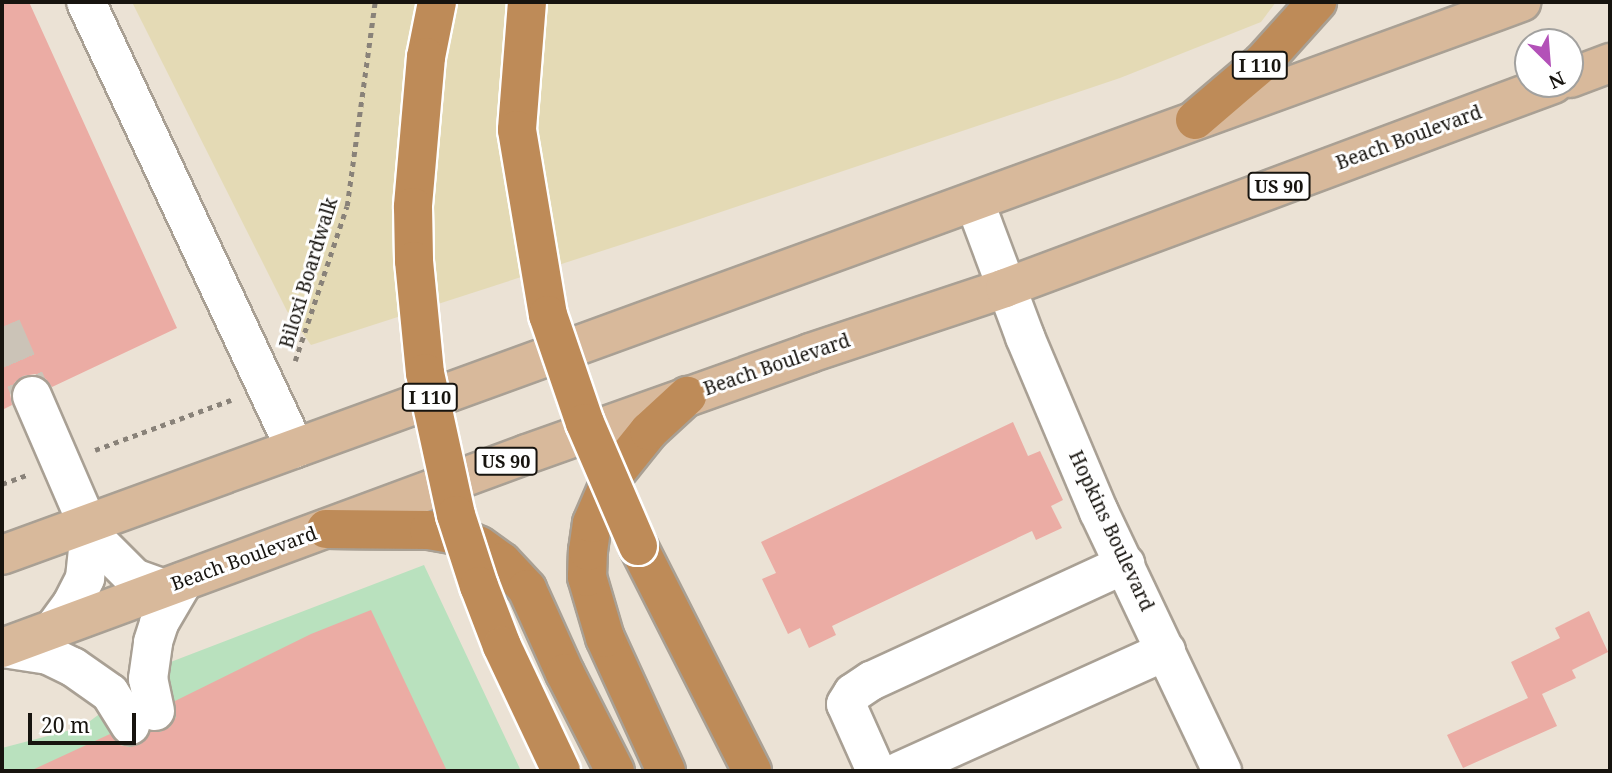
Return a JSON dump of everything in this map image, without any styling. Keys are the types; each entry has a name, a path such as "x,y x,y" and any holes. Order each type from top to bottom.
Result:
{"highway":[{"name":"I 110","path":"437,2 426,57 413,207 417,300 425,373 456,515 479,586 502,646 561,771"},
{"path":"527,2 517,130 548,316 585,423 638,546 752,771"},
{"name":"I 110","path":"1195,120 1264,62 1317,2"},
{"path":"666,771 598,618 587,577 588,551 592,523 612,477 649,431 687,396"},
{"path":"326,529 429,530 456,535 480,546 502,562 527,589 565,673 615,771"}],"main road":[{"path":"2,555 1521,2"},
{"path":"1584,73 1610,63"},
{"name":"Beach Boulevard","path":"2,648 687,396 1005,288 1515,98"}],"street":[{"path":"86,2 295,448"},
{"name":"Hopkins Boulevard","path":"975,203 1005,288 1099,512 1222,771"},
{"path":"2,648 48,655 73,667 142,718 153,642 173,586 134,578 119,565 86,525 32,396"},
{"path":"53,630 72,604 85,578 88,550 86,525"},
{"path":"876,771 846,705 853,692 871,681 1125,564"},
{"path":"900,771 1166,651"}],"path":[{"name":"Biloxi Boardwalk","path":"2,484 248,395 296,361 327,258 346,206 375,2"}],"green space":[{"path":"424,565 521,771 2,771 2,748 82,727 168,663"}],"sand":[{"path":"132,2 1276,2 1261,22 1120,78 679,226 311,345 287,311"}],"building":[{"path":"2,2 29,2 177,328 52,387 46,379 35,374 23,376 15,382 10,393 12,405 2,410"},
{"path":"1013,422 1028,456 1040,451 1063,500 1051,506 1062,528 1036,540 1032,531 832,626 836,635 809,648 800,628 788,634 762,579 776,573 761,542"},
{"path":"371,610 447,771 30,771 110,734 120,745 130,747 141,744 150,732 160,732 170,727 176,717 175,701 311,634"},
{"path":"1589,611 1608,652 1572,670 1576,678 1542,694 1557,726 1463,768 1447,735 1528,698 1511,662 1560,638 1555,628"}],"tunnel":[{"path":"2,327 32,396"}]}
